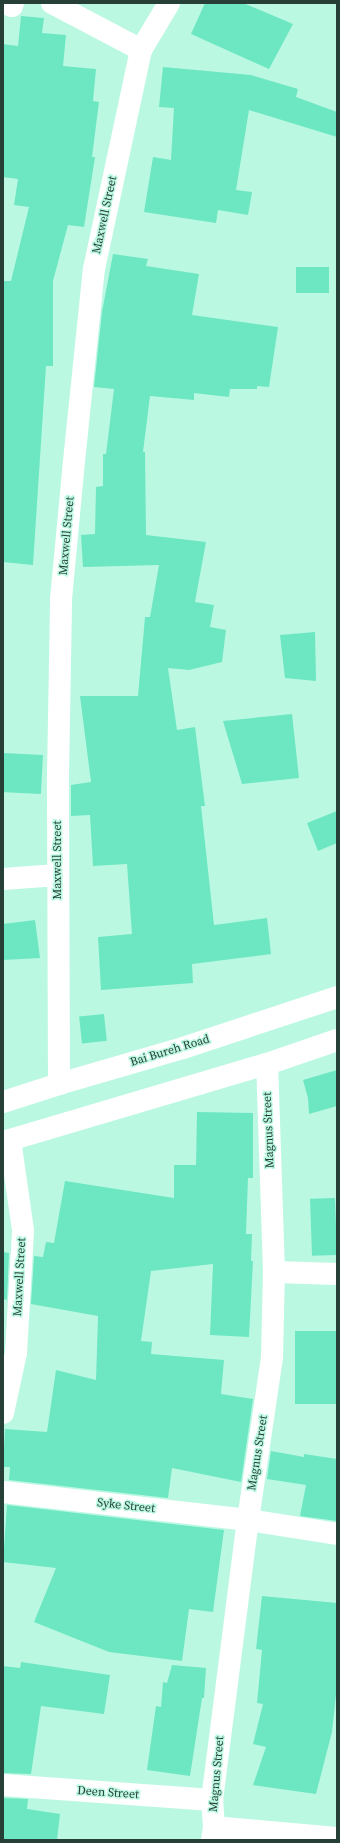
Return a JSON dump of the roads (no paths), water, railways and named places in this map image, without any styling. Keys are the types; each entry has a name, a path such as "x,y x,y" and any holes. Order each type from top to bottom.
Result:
{"main road":[{"path":"3,3 12,6 13,3"},
{"path":"52,3 141,50"},
{"name":"Maxwell Street","path":"59,1084 58,776 61,599 73,471 94,269 141,50 169,3"},
{"path":"3,879 58,875"},
{"name":"Bai Bureh Road","path":"3,1102 183,1048 337,997"},
{"path":"7,1141 267,1064 337,1040"},
{"name":"Magnus Street","path":"213,1833 212,1800 248,1520 272,1358 274,1272 267,1064"},
{"name":"Maxwell Street","path":"3,1413 16,1353 23,1230 7,1141"},
{"path":"274,1272 337,1274"},
{"name":"Syke Street","path":"3,1492 248,1520 337,1534"},
{"name":"Deen Street","path":"3,1785 212,1800"},
{"path":"213,1833 337,1838"}]}
